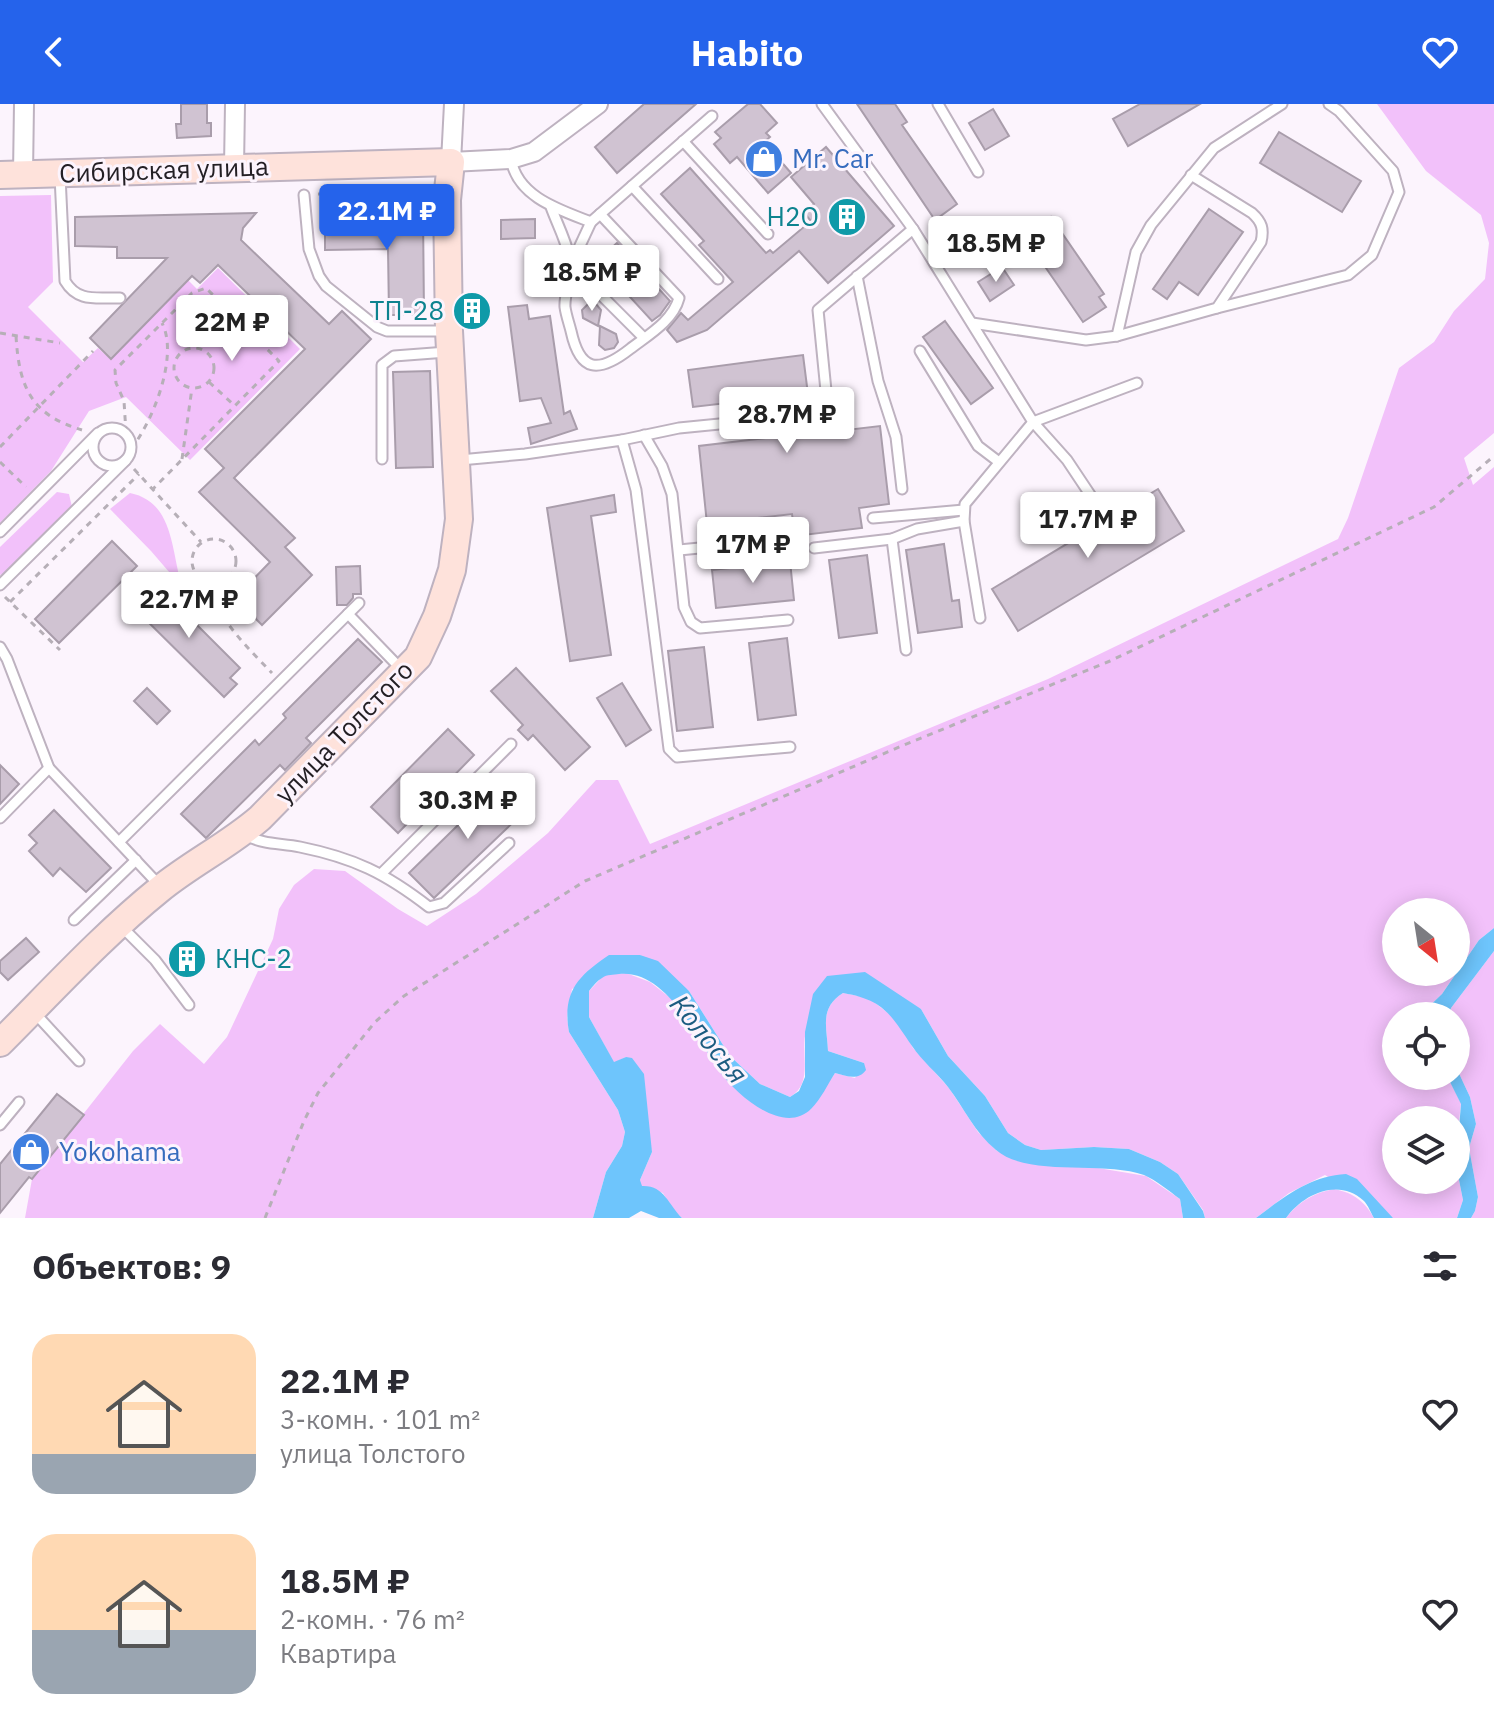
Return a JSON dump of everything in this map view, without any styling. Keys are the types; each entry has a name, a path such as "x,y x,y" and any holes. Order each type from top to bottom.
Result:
{"street":[{"path":"12,175 24,104"},
{"path":"234,167 235,104"},
{"path":"451,162 454,104"},
{"name":"Сибирская улица","path":"12,175 511,159 548,144 598,104"},
{"name":"улица Толстого","path":"0,1043 161,888 243,833 404,672 429,638 452,570 459,519 450,342 447,200 451,162"}],"lane":[{"path":"822,104 913,229 1033,422 1067,460 1097,505"},
{"path":"938,104 978,172"},
{"path":"1117,336 1136,252 1142,239 1214,148 1282,104"},
{"path":"972,323 1086,340 1117,336 1348,275 1372,255 1399,192 1398,182 1393,171 1329,104"},
{"path":"600,214 679,298 675,312 604,365 586,364 578,357 565,307 571,265 591,222 600,214 632,186 683,141 712,116"},
{"path":"683,141 768,234"},
{"path":"511,159 515,177 551,207 591,222"},
{"path":"60,173 65,281 71,291 79,296 120,298"},
{"path":"1191,175 1261,221 1261,242 1217,308"},
{"path":"632,186 718,279"},
{"path":"304,195 311,258 326,286 377,327 450,342"},
{"path":"551,207 571,265 644,338"},
{"path":"829,421 818,310 913,229"},
{"path":"857,276 878,381 896,437 902,489"},
{"path":"382,459 382,365 394,356 450,342"},
{"path":"920,351 978,446 999,462"},
{"path":"980,618 964,515 968,499 1033,422 1137,383"},
{"path":"457,460 525,454 679,428 760,420"},
{"path":"0,532 98,433 111,427 126,433 131,449 126,460 0,585"},
{"path":"98,433 92,447 98,461 112,466 126,460"},
{"path":"644,435 662,466 672,494 684,607 691,622 700,628 788,620"},
{"path":"622,440 636,490 669,749 677,757 790,747"},
{"path":"873,518 964,515"},
{"path":"814,548 892,539 964,515"},
{"path":"892,539 906,650"},
{"path":"679,550 772,541"},
{"path":"119,842 359,603"},
{"path":"348,614 404,672"},
{"path":"0,647 49,768 161,888"},
{"path":"382,873 511,744"},
{"path":"0,818 49,768"},
{"path":"243,833 259,842 300,847 360,864 382,873 429,907 444,903 509,843"},
{"path":"74,920 136,860"},
{"path":"120,925 155,960 189,1005"},
{"path":"33,1011 79,1061"},
{"path":"0,1125 19,1102"}],"path":[{"path":"126,433 124,401 116,383 115,370 192,293 206,288 279,361 153,489"},
{"path":"131,449 144,433 169,353 168,335 162,323"},
{"path":"0,333 60,343"},
{"path":"16,336 19,367 38,408 61,423 98,433"},
{"path":"200,348 211,356 215,367 209,382 192,388 181,384 174,372 176,359 186,349 200,348"},
{"path":"0,447 93,351"},
{"path":"209,382 235,406"},
{"path":"181,461 192,388"},
{"path":"265,1218 318,1093 375,1022 404,996 585,881 1110,661 1434,507 1494,456"},
{"path":"126,460 201,542"},
{"path":"0,462 35,496"},
{"path":"10,602 139,474"},
{"path":"217,539 224,541 234,552 236,566 229,578 216,584 209,583 192,569 192,553 201,542 217,539"},
{"path":"209,583 220,613 280,682"},
{"path":"0,592 60,650"}],"shaded area":[{"path":"1377,104 1494,104 1494,433 1464,458 1473,485 1494,467 1494,928 1479,940 1470,953 1470,898 1382,898 1382,986 1447,986 1434,1002 1382,1002 1382,1090 1454,1090 1461,1103 1461,1106 1382,1106 1382,1194 1462,1194 1457,1218 1393,1218 1325,1175 1289,1193 1256,1218 1205,1218 1203,1210 1178,1174 1160,1162 1129,1149 1041,1150 1025,1145 1008,1133 985,1096 948,1056 921,1009 828,976 806,1031 802,1084 790,1097 760,1084 730,1056 689,991 640,955 572,989 567,1017 569,1032 618,1110 625,1132 622,1146 606,1172 593,1218 25,1218 32,1179 133,1051 160,1024 204,1064 227,1037 273,939 279,909 294,885 314,869 345,871 427,926 476,894 548,833 596,780 618,780 650,844 1048,679 1338,539 1399,368 1434,342 1454,311 1485,279 1489,243 1481,215 1426,171"},
{"path":"51,195 53,282 28,307 83,362 98,348 110,359 188,280 197,289 218,268 300,349 190,460 126,397 89,411 51,471 0,523 0,196"},
{"path":"57,492 69,494 72,507 6,573 0,575 0,547"},
{"path":"130,493 155,506 163,517 182,587 110,509"},
{"path":"1494,951 1494,1218 1471,1218 1478,1197 1470,1153 1476,1124 1467,1090 1470,1090 1470,1002 1456,1002"},
{"path":"626,973 650,982 673,1000 723,1075 810,1110 835,1073 855,1078 864,1063 828,1051 826,1019 830,1005 843,993 869,998 898,1021 913,1048 949,1088 978,1132 997,1151 1146,1176 1180,1199 1183,1218 682,1218 672,1209 663,1193 641,1186 640,1180 652,1152 626,1057 614,1063 589,1017 589,991 604,975"},
{"path":"1334,1189 1358,1199 1374,1218 1286,1218 1307,1199"}],"water":[{"path":"1494,928 1494,951 1470,983 1470,953 1479,940"},
{"name":"Колосья","path":"609,955 640,955 658,961 689,991 730,1056 760,1084 790,1097 799,1091 805,1077 805,1032 813,994 827,976 865,972 921,1009 948,1056 985,1096 1008,1133 1025,1145 1041,1150 1129,1149 1160,1162 1178,1174 1205,1218 1183,1218 1180,1199 1144,1175 1108,1169 1027,1164 996,1150 891,1017 868,1000 843,993 830,1005 826,1019 828,1051 864,1063 866,1070 856,1077 835,1073 811,1109 800,1116 787,1118 761,1109 737,1091 720,1072 666,994 636,975 619,974 604,977 589,991 589,1017 614,1062 632,1058 644,1074 652,1152 640,1180 642,1186 661,1192 682,1218 659,1218 641,1211 629,1218 593,1218 606,1172 622,1146 625,1132 618,1110 569,1032 567,1018 570,996 575,986"},
{"path":"1447,986 1468,986 1456,1002 1434,1002"},
{"path":"1454,1090 1467,1090 1470,1097 1476,1124 1470,1145 1470,1106 1461,1104"},
{"path":"1470,1153 1478,1197 1471,1218 1457,1218 1462,1194 1470,1194"},
{"path":"1346,1174 1357,1179 1393,1218 1374,1218 1365,1203 1354,1194 1333,1190 1312,1196 1286,1218 1256,1218 1309,1183"}],"building":[{"path":"181,104 207,104 211,136 177,138 176,124 181,124"},
{"path":"644,104 696,104 617,173 595,147"},
{"path":"748,104 760,104 777,123 766,133 770,137 764,142 791,173 768,193 737,157 730,163 714,144 721,138 715,132"},
{"path":"857,104 895,104 907,122 902,125 957,204 935,220"},
{"path":"1140,104 1200,104 1128,146 1113,119"},
{"path":"993,109 1009,136 985,150 969,123"},
{"path":"1279,132 1361,181 1342,212 1260,163"},
{"path":"826,147 894,226 828,283 799,251 707,330 677,342 667,330 681,313 688,320 733,282 699,245 704,241 661,194 690,168 766,253 770,250 773,253 811,221 804,213 814,204 791,177"},
{"path":"1209,209 1243,232 1198,295 1179,282 1167,299 1153,289"},
{"path":"256,213 243,228 241,240 329,324 342,311 371,339 234,478 295,538 285,547 312,575 262,625 235,598 270,562 199,492 224,468 205,449 305,349 218,265 200,283 192,276 111,359 90,338 167,258 117,258 117,247 75,246 75,217"},
{"path":"423,213 424,315 389,315 388,249 325,250 325,214"},
{"path":"1051,217 1104,294 1099,297 1106,307 1083,322 1024,236"},
{"path":"535,219 535,238 501,239 501,220"},
{"path":"617,243 670,301 652,321 597,261"},
{"path":"1002,267 1014,285 990,301 978,282"},
{"name":"ТП-28","path":"480,297 481,325 465,325 464,298"},
{"path":"589,303 596,304 601,310 598,326 583,318 582,310"},
{"path":"527,305 529,319 550,316 564,414 570,411 577,429 531,444 528,428 551,423 541,398 520,401 508,307"},
{"path":"945,321 993,388 971,404 923,337"},
{"path":"600,326 616,334 618,342 614,348 605,350 599,345"},
{"path":"803,355 813,434 880,426 889,504 859,508 862,528 795,536 792,514 707,524 699,446 783,436 778,397 693,407 688,370"},
{"path":"430,371 433,467 396,468 393,372"},
{"path":"1158,489 1184,531 1018,631 992,589"},
{"path":"614,495 616,512 591,516 611,655 570,661 547,508"},
{"path":"112,541 137,566 59,643 35,619"},
{"path":"944,544 952,601 959,600 962,627 918,633 906,550"},
{"path":"867,555 877,633 839,638 829,560"},
{"path":"790,561 794,600 716,608 712,570"},
{"path":"360,566 361,594 353,594 347,605 337,605 336,567"},
{"path":"157,585 240,668 230,678 237,684 224,697 134,608"},
{"path":"787,638 796,715 758,720 749,643"},
{"path":"358,639 382,662 306,738 311,743 285,770 280,765 206,838 181,814 255,740 259,745 286,718 283,714"},
{"path":"704,647 713,727 677,731 668,651"},
{"path":"516,668 590,747 565,770 533,735 528,740 518,730 523,725 491,691"},
{"path":"622,683 651,730 626,746 597,698"},
{"path":"147,688 170,711 157,724 134,701"},
{"path":"448,729 474,755 398,833 371,807"},
{"path":"0,765 19,784 0,804"},
{"path":"500,784 526,810 434,898 409,873"},
{"path":"54,810 111,868 86,892 60,868 53,876 29,851 37,843 29,835"},
{"path":"26,938 39,952 8,980 0,972 0,961"},
{"name":"КНС-2","path":"187,941 199,946 204,958 199,970 187,975 175,970 170,958 175,946"},
{"path":"57,1094 84,1115 0,1213 0,1164"}],"place":[{"name":"Mr. Car","path":"764,159"},
{"name":"Н2О","path":"847,217"},
{"name":"ТП-28","path":"472,311"},
{"name":"КНС-2","path":"187,959"},
{"name":"Yokohama","path":"31,1152"}]}
